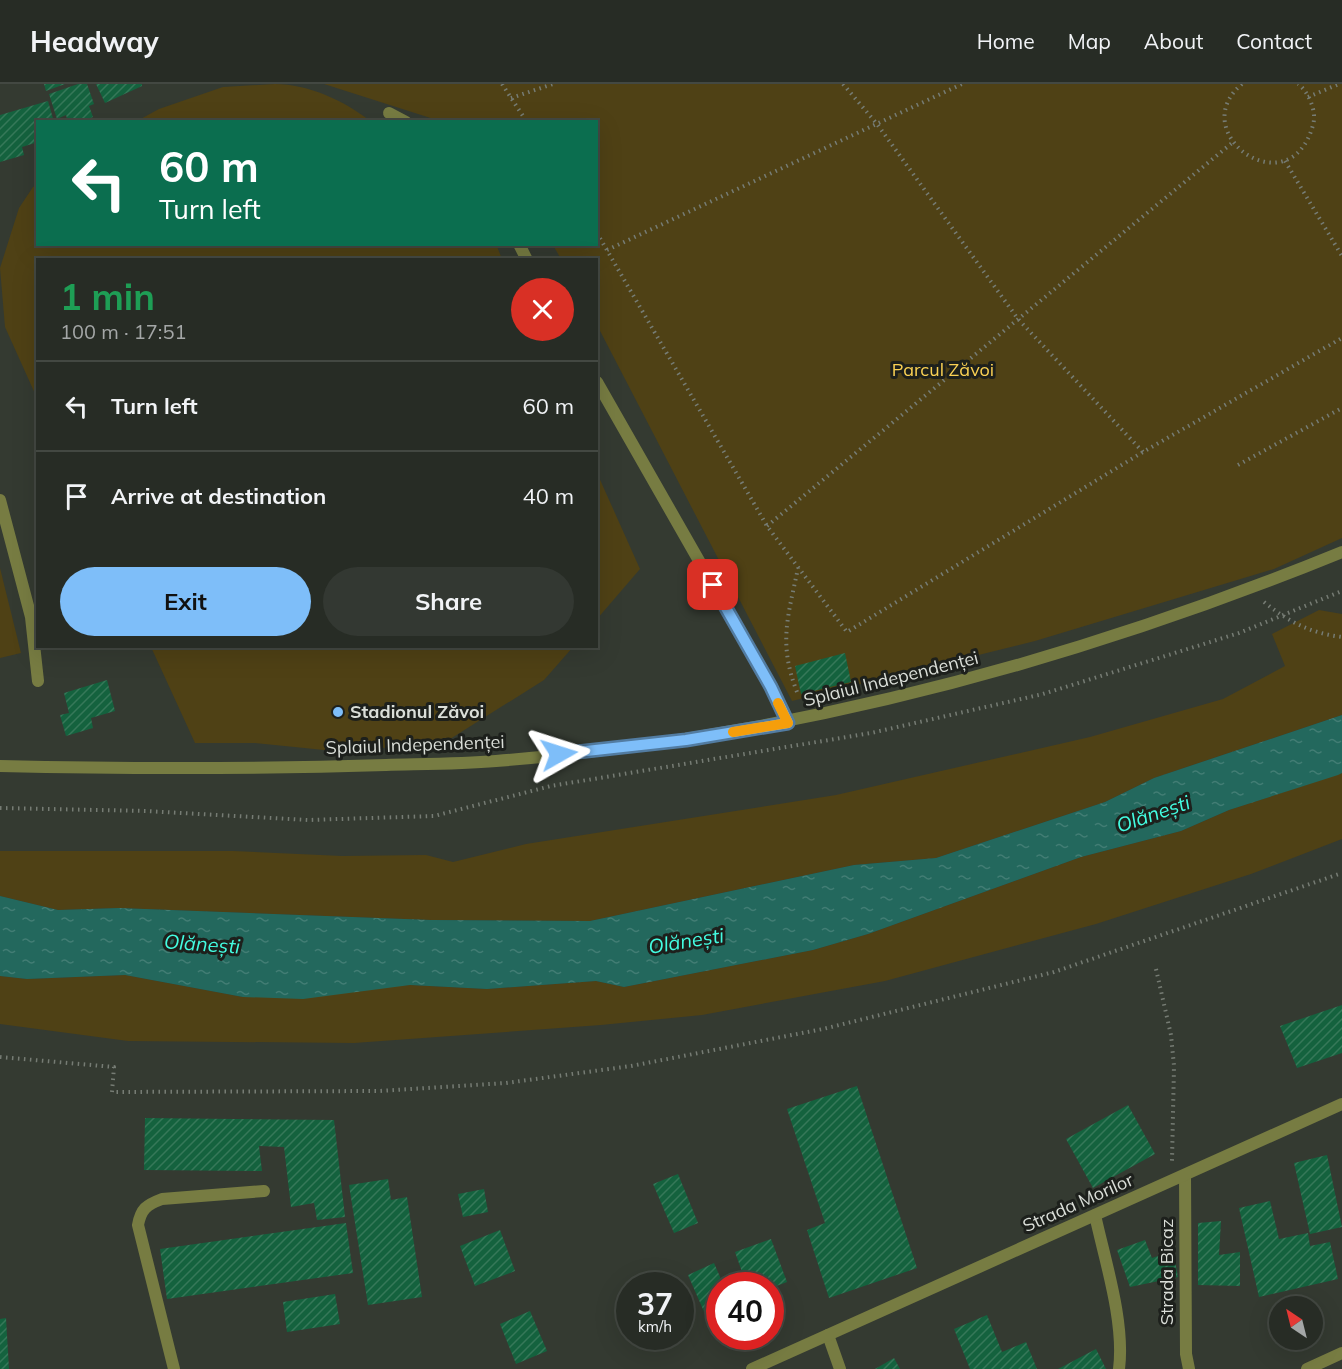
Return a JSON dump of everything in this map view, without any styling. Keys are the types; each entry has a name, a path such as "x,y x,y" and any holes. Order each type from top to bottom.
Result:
{"street":[{"path":"389,112 403,120"},
{"path":"598,384 771,687 788,723"},
{"path":"0,500 31,617 38,681"},
{"name":"Splaiul Independenței","path":"0,766 300,768 495,761 686,740 788,723 1000,670 1111,637 1250,590 1342,552"},
{"name":"Strada Morilor","path":"752,1369 1342,1104"},
{"name":"Strada Bicaz","path":"1185,1175 1186,1354 1189,1369"},
{"path":"174,1369 138,1225 141,1211 149,1204 162,1200 264,1191"},
{"path":"1095,1215 1116,1317 1121,1352 1119,1369"},
{"path":"828,1335 840,1369"},
{"path":"1307,1369 1342,1353"}],"path":[{"path":"502,84 526,120"},
{"path":"511,98 553,84"},
{"path":"843,84 877,124 1018,319 1143,452"},
{"path":"607,249 962,84"},
{"path":"1242,84 1235,90 1227,104 1225,119 1232,143 1245,156 1266,163 1284,161 1299,152 1309,140 1315,121 1313,105 1298,84"},
{"path":"1308,97 1338,84"},
{"path":"767,526 1232,143"},
{"path":"1284,161 1342,256"},
{"path":"598,235 767,526 848,632 1143,452 1342,338"},
{"path":"1238,465 1342,408"},
{"path":"798,567 784,651 799,699"},
{"path":"1250,590 1280,615 1317,634 1342,637"},
{"path":"0,1057 114,1067 112,1092 379,1091 506,1083 631,1066 824,1029 1054,972 1342,873"},
{"path":"1156,969 1171,1035 1174,1066 1171,1181"}],"green space":[{"path":"275,84 300,87 326,95 368,120 139,120 159,109 223,87"},
{"name":"Parcul Zăvoi","path":"324,84 1342,84 1342,538 1274,569 1035,641 792,701 598,327 598,258 560,258 554,246 598,246 598,120 437,120"},
{"path":"36,186 36,246 497,246 502,258 36,258 36,396 5,327 0,268 19,208"},
{"path":"598,475 640,569 598,618"},
{"path":"0,568 21,653 0,658"},
{"path":"1319,610 1342,614 1342,715 1154,778 1105,802 936,858 854,865 590,921 431,920 119,908 58,910 0,896 0,851 233,851 342,856 426,855 453,862 526,844 836,795 1090,737 1223,699 1285,666 1272,634"},
{"name":"Stadionul Zăvoi","path":"151,648 572,648 544,680 439,746 324,750 255,743 195,743"},
{"path":"1342,773 1342,839 1251,874 1096,924 885,981 702,1015 601,1025 354,1043 128,1041 0,1024 0,976 27,979 125,975 243,997 410,985 487,989 596,981 624,987 813,950 868,934 1081,857 1181,831 1229,810"}],"water":[{"name":"Olănești","path":"1342,715 1342,773 1338,775 1229,810 1181,831 1081,857 868,934 813,950 624,987 596,981 487,989 410,985 303,999 243,997 125,975 27,979 0,976 0,896 58,910 119,908 431,920 590,921 854,865 936,858 1105,802 1154,778"}],"building":[{"path":"44,84 65,84 46,91"},
{"path":"78,84 87,84 94,104 89,106 93,117 85,120 67,120 66,115 57,119 49,94"},
{"path":"96,84 142,84 142,86 105,103"},
{"path":"48,101 53,120 36,120 36,143 22,147 24,155 0,162 0,115"},
{"path":"845,653 851,682 801,694 795,666"},
{"path":"107,680 115,711 91,718 93,728 66,736 60,715 69,713 64,693"},
{"path":"1342,1005 1342,1053 1297,1068 1280,1026"},
{"path":"857,1086 917,1268 829,1298 807,1230 825,1223 787,1109"},
{"path":"1128,1105 1155,1154 1093,1188 1066,1139"},
{"path":"145,1118 334,1120 345,1217 317,1220 314,1203 291,1207 284,1147 259,1146 262,1171 144,1170"},
{"path":"1327,1155 1342,1227 1310,1234 1294,1163"},
{"path":"678,1174 698,1223 674,1233 653,1184"},
{"path":"388,1179 391,1200 407,1197 422,1297 368,1305 349,1185"},
{"path":"484,1189 488,1212 463,1217 458,1194"},
{"path":"1270,1201 1279,1239 1308,1233 1310,1246 1330,1242 1338,1279 1259,1297 1239,1208"},
{"path":"1221,1221 1219,1255 1240,1252 1240,1286 1198,1285 1198,1223"},
{"path":"346,1223 353,1273 167,1299 160,1249"},
{"path":"500,1230 515,1271 475,1286 460,1246"},
{"path":"771,1239 783,1272 742,1272 735,1252"},
{"path":"1145,1240 1152,1258 1173,1251 1178,1277 1130,1287 1117,1250"},
{"path":"714,1263 718,1272 706,1272 705,1314 694,1289 694,1272"},
{"path":"335,1294 340,1324 287,1332 283,1302"},
{"path":"530,1311 547,1351 516,1364 500,1324"},
{"path":"987,1315 1002,1352 1026,1342 1037,1369 970,1369 954,1329"},
{"path":"6,1318 9,1369 0,1369 0,1319"},
{"path":"1096,1349 1106,1369 1058,1369"},
{"path":"894,1358 900,1369 875,1369"}],"slow traffic":[{"path":"733,732 788,723 778,703"}],"place":[{"name":"Stadionul Zăvoi","path":"338,712"}],"route":[{"path":"559,754 686,740 788,723 771,687 713,585"}]}
